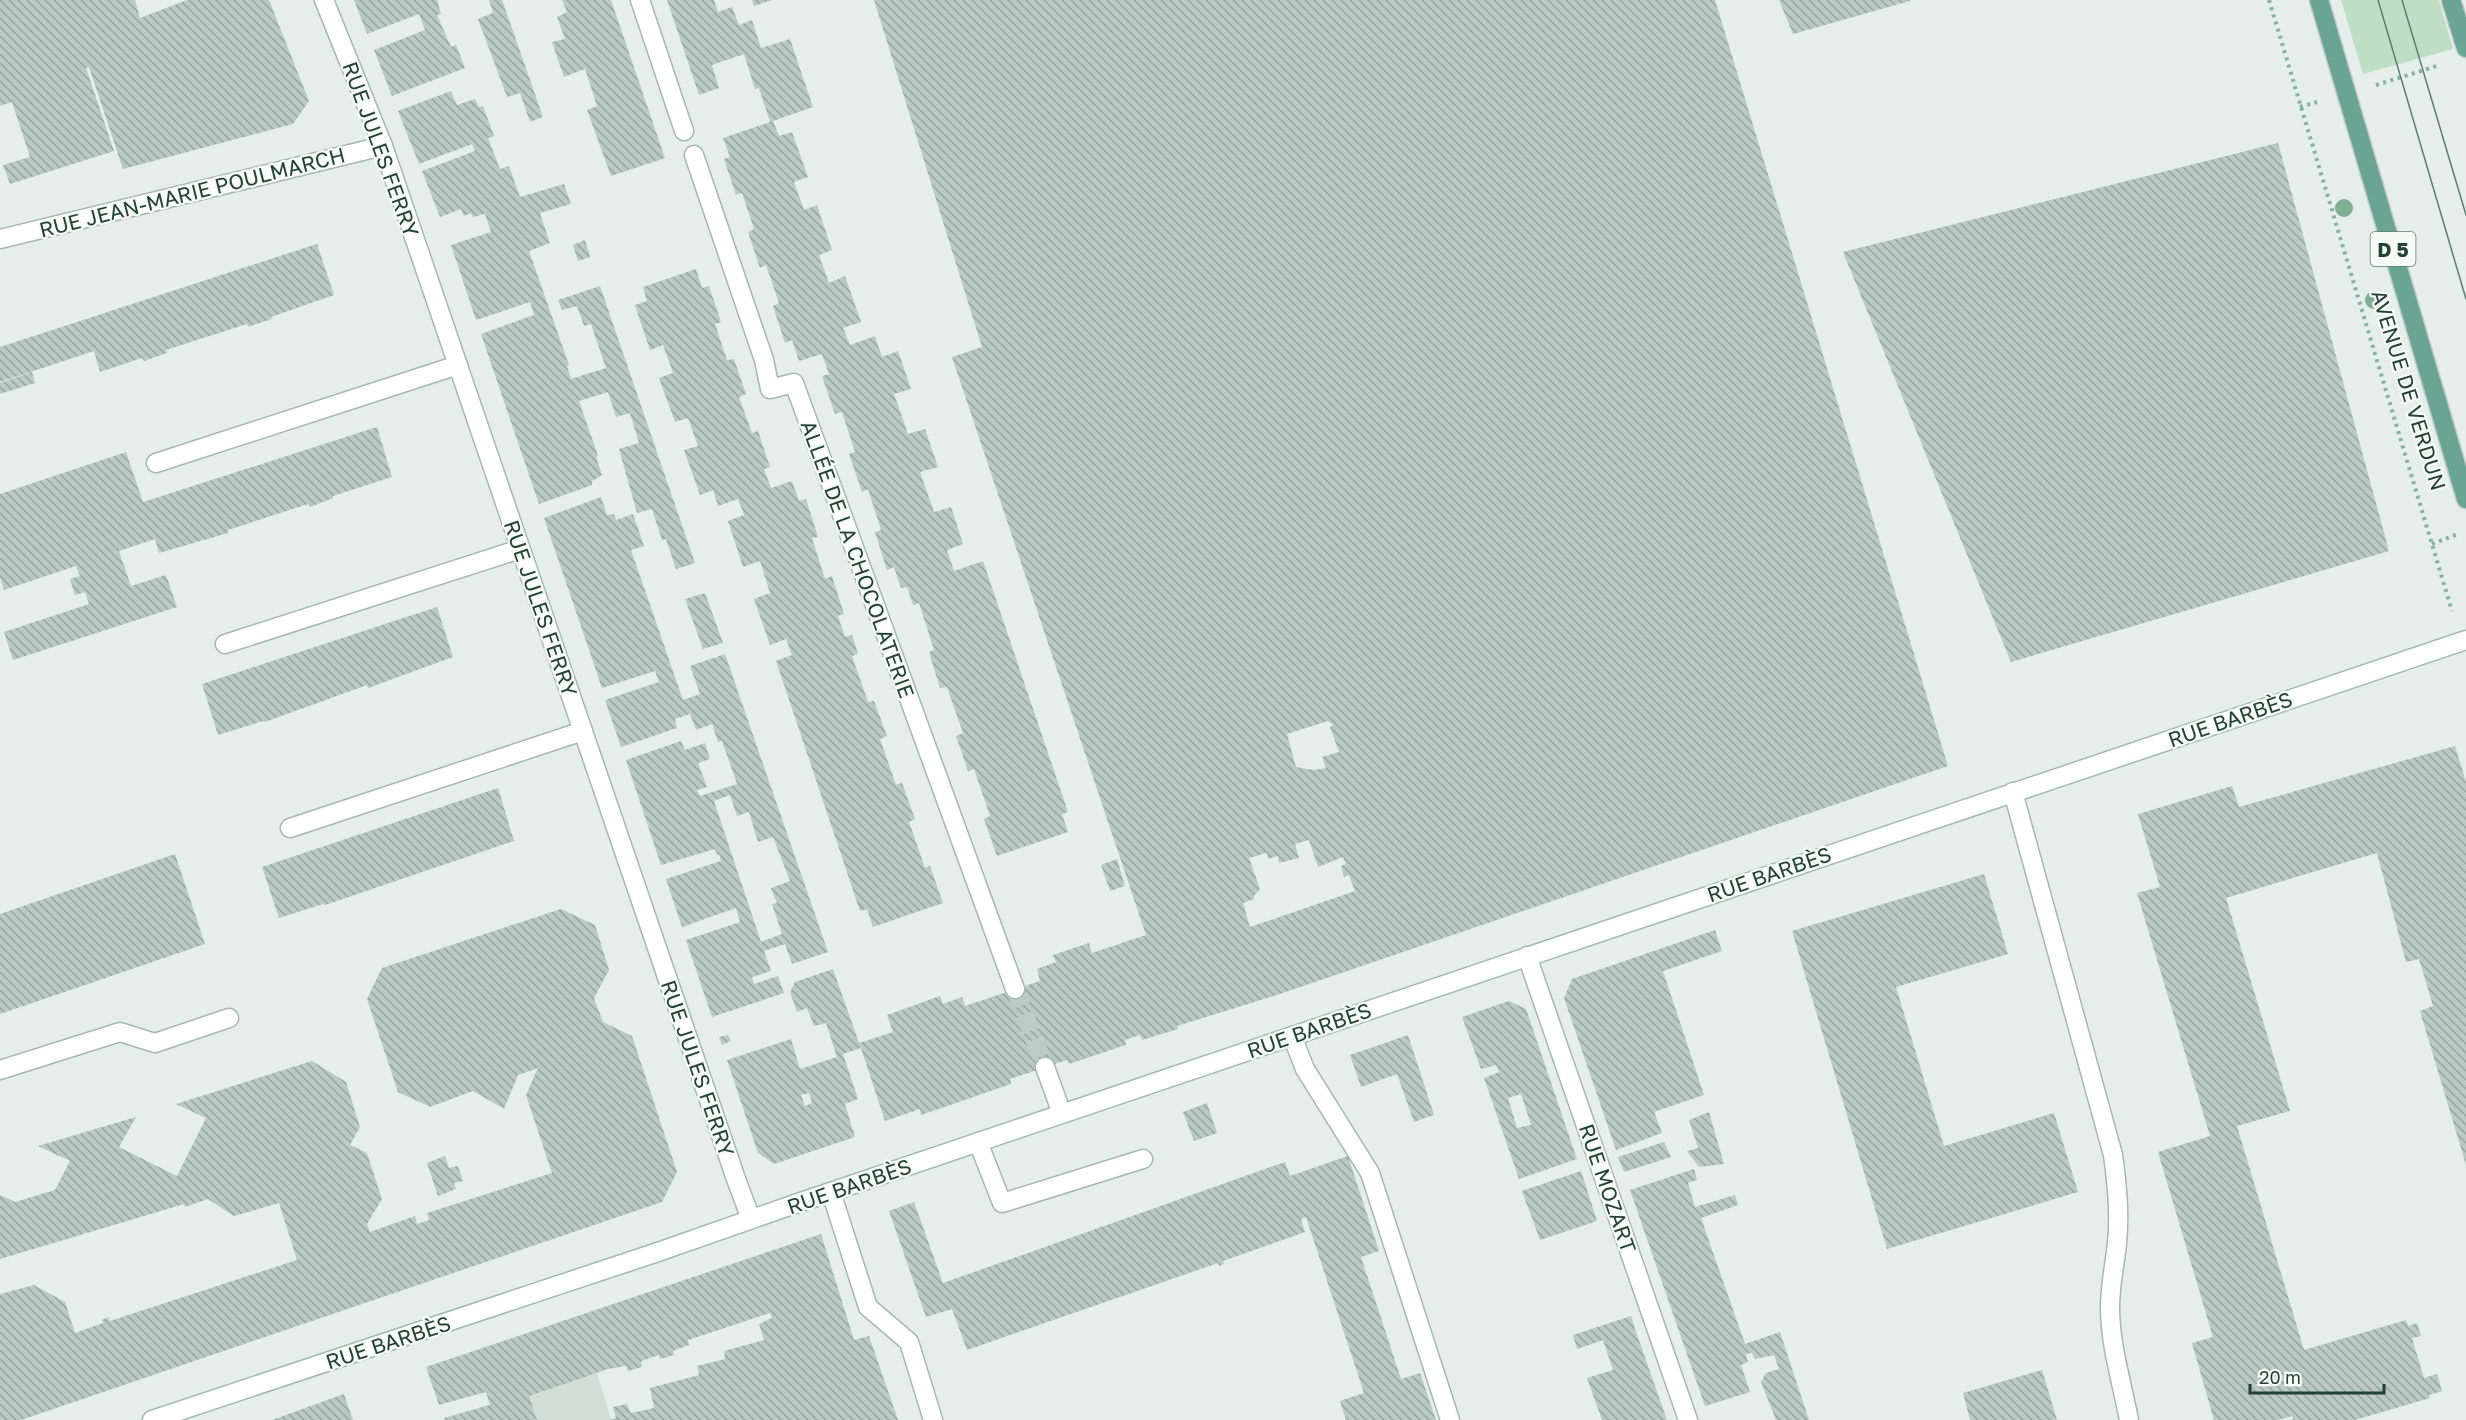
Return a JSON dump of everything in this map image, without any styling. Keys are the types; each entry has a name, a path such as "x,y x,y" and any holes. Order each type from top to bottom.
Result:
{"main road":[{"name":"AVENUE DE VERDUN","path":"2319,0 2466,499"},
{"path":"2451,0 2466,48"}],"street":[{"name":"RUE JULES FERRY","path":"324,0 383,146 751,1219"},
{"path":"640,0 684,131"},
{"name":"RUE JEAN-MARIE POULMARCH","path":"1,234 383,146"},
{"name":"ALLÉE DE LA CHOCOLATERIE","path":"694,155 764,360 770,389 794,383 1015,989"},
{"path":"156,463 458,365"},
{"path":"225,644 520,549"},
{"name":"RUE BARBÈS","path":"152,1420 656,1253 1527,956 2466,640"},
{"path":"290,828 583,731"},
{"path":"2013,792 2113,1155 2119,1200 2110,1308 2113,1342 2129,1420"},
{"name":"RUE MOZART","path":"1527,956 1688,1420"},
{"path":"0,1070 120,1032 155,1043 229,1018"},
{"path":"1292,1036 1305,1069 1370,1173 1450,1420"},
{"path":"1045,1067 1062,1114"},
{"path":"978,1142 1002,1203 1143,1159"},
{"path":"831,1192 868,1307 909,1342 933,1420"}],"path":[{"name":"AVENUE DE VERDUN","path":"2269,0 2455,621"},
{"path":"2367,87 2445,64"},
{"path":"2432,544 2458,534"}],"shaded area":[{"path":"597,1373 611,1419 638,1412 640,1420 445,1420 444,1418"}],"green space":[{"path":"2341,0 2439,0 2453,49 2363,74"}],"building":[{"path":"0,0 135,0 140,18 187,0 269,0 309,101 293,124 123,169 89,67 86,68 114,151 10,184 3,165 30,157 12,102 0,106"},
{"path":"354,0 437,0 441,14 437,15 451,47 456,45 465,68 392,96 374,50 425,30 419,14 367,34"},
{"path":"489,0 502,0 543,117 530,122 520,93 507,97 478,19 493,13"},
{"path":"562,0 611,0 665,158 611,176 587,110 597,106 585,69 564,77 552,42 565,39 557,17 567,12"},
{"path":"667,0 714,0 718,12 732,7 739,25 752,20 761,48 790,39 813,107 773,121 779,136 792,132 808,177 794,182 804,210 817,205 832,250 819,255 829,283 845,276 861,322 843,328 850,345 875,336 882,357 898,351 911,389 894,394 908,434 925,429 938,467 920,472 934,512 951,507 963,544 947,550 954,571 983,561 1068,812 1062,814 1068,832 997,856 984,819 990,816 974,769 968,771 956,736 963,733 947,687 940,688 929,652 934,650 919,603 913,605 907,587 901,588 894,567 887,570 875,532 881,530 868,489 862,492 849,454 855,452 842,412 835,414 822,376 829,374 822,354 799,361 792,340 785,343 773,306 779,303 766,265 760,268 748,232 754,229 742,193 736,195 724,159 730,157 723,138 770,122 759,88 755,89 744,54 712,65 719,88 699,95"},
{"path":"752,0 772,0 754,6"},
{"path":"874,0 1715,0 1948,766 1274,996 1177,1026 1178,1029 1142,1040 1140,1035 1125,1040 1126,1045 1069,1064 1067,1060 1010,1079 1011,1084 921,1115 920,1109 885,1121 861,1048 843,1054 858,1099 845,1104 855,1137 774,1164 758,1153 727,1060 791,1039 800,1069 837,1057 826,1023 814,1026 807,1008 797,1012 790,992 795,982 833,969 859,1043 893,1032 887,1015 940,996 943,1004 962,997 965,1006 1040,981 1037,969 1056,962 1053,955 1089,943 1092,953 1146,935 952,357 982,347","holes":["1328,721 1333,725 1330,727 1339,752 1322,757 1326,768 1314,770 1296,767 1287,734","1309,840 1318,867 1343,857 1346,864 1341,866 1344,877 1349,875 1355,891 1250,927 1243,903 1254,899 1260,889 1249,858 1267,853 1268,859 1278,856 1279,863 1299,858 1295,844","809,1093 812,1103 805,1106 801,1095"]},
{"path":"1779,0 1910,0 1910,1 1793,34"},
{"path":"451,91 457,105 475,99 479,107 483,106 494,136 488,138 500,169 509,166 520,197 564,184 571,204 540,213 550,243 529,251 569,365 567,366 571,379 606,368 591,324 584,326 577,306 562,310 558,300 600,286 695,563 676,569 666,539 662,540 652,509 637,513 619,449 639,443 630,413 616,417 608,392 579,401 598,456 596,457 602,475 592,481 592,485 539,504 481,334 534,315 530,302 476,320 451,245 491,232 485,214 473,217 471,213 464,216 461,209 440,217 422,171 475,151 472,144 419,164 398,111"},
{"path":"2278,143 2389,551 2011,662 1843,252"},
{"path":"585,240 590,257 578,261 573,245"},
{"path":"317,244 334,295 248,327 247,324 166,350 167,353 144,361 142,358 100,372 94,351 0,382 0,347"},
{"path":"696,269 702,288 709,286 721,322 715,324 727,360 734,359 746,394 739,397 752,433 758,431 770,467 764,469 771,488 792,481 799,501 806,499 818,537 812,538 825,579 832,576 844,614 838,616 845,637 852,635 858,654 852,656 868,702 874,701 887,736 880,739 896,785 902,783 915,819 909,822 925,868 930,866 943,903 873,927 867,909 860,911 776,661 792,655 786,639 770,645 754,599 770,593 760,561 743,567 728,521 744,515 738,499 718,506 713,490 700,495 684,450 698,446 688,418 675,422 659,378 673,373 663,345 650,350 635,305 647,301 643,287"},
{"path":"32,372 35,383 0,394 0,383"},
{"path":"377,427 392,477 333,496 333,498 310,507 308,504 228,530 228,533 159,553 155,539 119,551 131,586 166,575 177,607 13,660 4,632 89,604 85,592 75,595 70,579 80,576 76,566 4,590 0,577 0,494 126,452 143,502"},
{"path":"601,497 607,515 614,514 616,520 633,514 644,546 631,550 683,700 700,694 690,666 725,654 828,952 792,964 785,944 764,951 771,971 752,977 754,984 778,976 784,993 712,1017 686,940 740,922 736,908 682,927 666,879 721,861 719,854 717,855 715,849 661,865 626,760 681,741 685,750 705,743 710,759 698,763 707,787 697,790 700,796 737,784 722,741 718,742 712,724 696,730 690,714 675,719 677,728 621,747 605,700 659,682 655,671 602,688 544,518","holes":["730,795 737,816 749,812 758,842 773,837 790,881 771,888 777,903 772,904 782,934 761,942 714,801"]},
{"path":"705,593 723,643 703,649 685,599"},
{"path":"437,607 453,657 368,688 367,685 265,722 218,735 202,684"},
{"path":"2455,746 2466,782 2466,1165 2420,1011 2433,1006 2419,959 2406,962 2377,853 2226,898 2290,1111 2237,1126 2304,1350 2406,1320 2408,1326 2417,1323 2421,1336 2412,1338 2424,1378 2437,1374 2442,1391 2429,1395 2430,1398 2355,1420 2293,1420 2292,1416 2278,1420 2214,1420 2192,1343 2213,1337 2158,1152 2210,1136 2137,893 2160,887 2138,814 2232,786 2239,807"},
{"path":"498,788 514,841 325,905 279,918 262,867"},
{"path":"175,854 205,944 0,1014 0,914"},
{"path":"1117,859 1125,886 1110,891 1101,865"},
{"path":"1984,874 2008,954 1896,987 1944,1146 2054,1113 2078,1192 1887,1249 1792,931"},
{"path":"561,909 595,925 609,970 594,998 603,1022 632,1036 677,1172 662,1202 21,1420 0,1420 0,1294 34,1285 65,1302 75,1333 103,1323 102,1320 108,1317 110,1321 297,1260 279,1203 234,1216 208,1199 185,1207 184,1204 0,1259 0,1195 15,1202 55,1190 70,1161 38,1146 136,1117 119,1147 177,1176 206,1118 176,1104 312,1061 346,1082 360,1127 350,1145 367,1153 382,1199 367,1224 370,1232 415,1216 417,1224 429,1220 427,1213 552,1173 526,1095 538,1068 518,1075 504,1109 473,1091 430,1107 398,1092 367,999 382,968"},
{"path":"1715,930 1722,951 1663,971 1704,1095 1654,1112 1662,1133 1616,1150 1564,998 1572,979"},
{"path":"1509,1001 1526,1009 1577,1159 1519,1179 1484,1078 1499,1072 1496,1065 1481,1069 1462,1017","holes":["1521,1094 1531,1125 1517,1128 1508,1098"]},
{"path":"728,1035 731,1041 722,1045 719,1037"},
{"path":"1408,1035 1434,1115 1414,1122 1397,1074 1361,1087 1350,1055"},
{"path":"1207,1103 1217,1133 1194,1141 1183,1112"},
{"path":"1709,1112 1724,1164 1699,1167 1687,1151 1698,1148 1689,1120"},
{"path":"1664,1142 1671,1157 1624,1172 1618,1157"},
{"path":"445,1156 449,1168 458,1166 463,1181 454,1183 456,1189 438,1196 427,1163"},
{"path":"1348,1156 1379,1251 1361,1257 1401,1379 1420,1373 1436,1420 1346,1420 1340,1401 1364,1393 1306,1217 1301,1219 1305,1232 1223,1261 1224,1264 1219,1266 1218,1263 967,1350 952,1309 926,1317 889,1211 914,1202 943,1283 1285,1162 1290,1176"},
{"path":"1694,1169 1697,1180 1688,1183 1695,1207 1735,1195 1738,1205 1701,1218 1745,1344 1780,1332 1809,1420 1776,1420 1761,1382 1766,1373 1779,1369 1774,1355 1755,1359 1752,1353 1746,1354 1748,1362 1741,1365 1750,1392 1705,1406 1630,1190"},
{"path":"1581,1171 1597,1221 1540,1240 1522,1191"},
{"path":"821,1234 854,1340 869,1336 898,1420 610,1420 616,1418 613,1407 627,1404 631,1413 654,1408 650,1388 699,1375 697,1366 725,1359 724,1351 764,1340 759,1324 772,1318 770,1313 688,1340 689,1345 673,1351 674,1355 660,1359 659,1355 641,1361 642,1367 628,1371 626,1366 608,1369 529,1396 537,1420 445,1420 444,1418 490,1405 486,1392 439,1405 426,1367"},
{"path":"1631,1316 1667,1420 1602,1420 1587,1378 1613,1370 1603,1340 1577,1349 1573,1335"},
{"path":"2042,1370 2057,1420 1970,1420 1963,1393"},
{"path":"344,1394 353,1420 272,1420"}],"tunnel":[{"path":"1015,989 1045,1067"}],"tram line":[{"path":"2378,0 2466,299"},
{"path":"2402,0 2466,215"}]}
